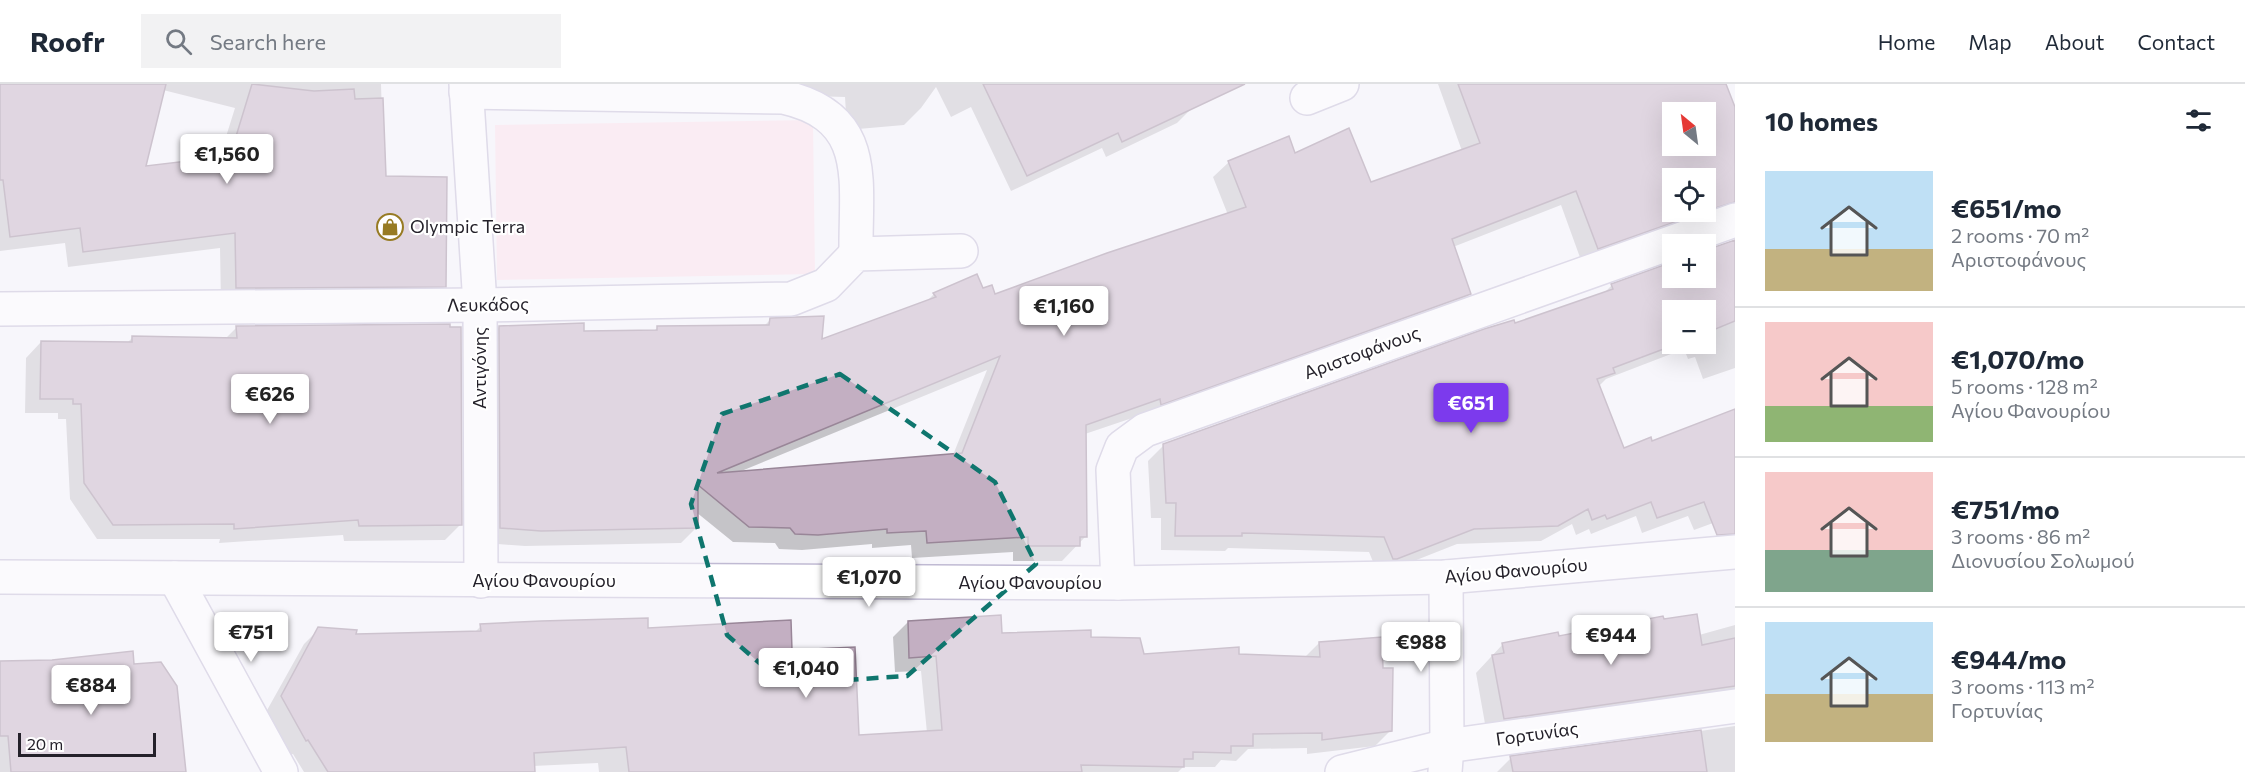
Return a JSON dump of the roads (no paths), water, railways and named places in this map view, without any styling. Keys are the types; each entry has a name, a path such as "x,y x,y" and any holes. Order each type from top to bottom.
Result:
{"street":[{"path":"1307,98 1342,84"},
{"path":"466,88 783,97 806,102 830,115 845,132 854,161 856,254 961,251"},
{"name":"Αντιγόνης","path":"466,88 480,305 481,581"},
{"name":"Αριστοφάνους","path":"1118,583 1113,470 1122,447 1145,430 1735,220"},
{"name":"Λευκάδος","path":"0,309 480,305 791,299 826,285 856,254"},
{"name":"Αγίου Φανουρίου","path":"0,577 1118,583 1446,577 1735,552"},
{"path":"1446,577 1446,759"},
{"path":"175,578 281,772"},
{"name":"Γορτυνίας","path":"1342,772 1446,759 1735,706"}],"place":[{"name":"Olympic Terra","path":"390,227"}]}
